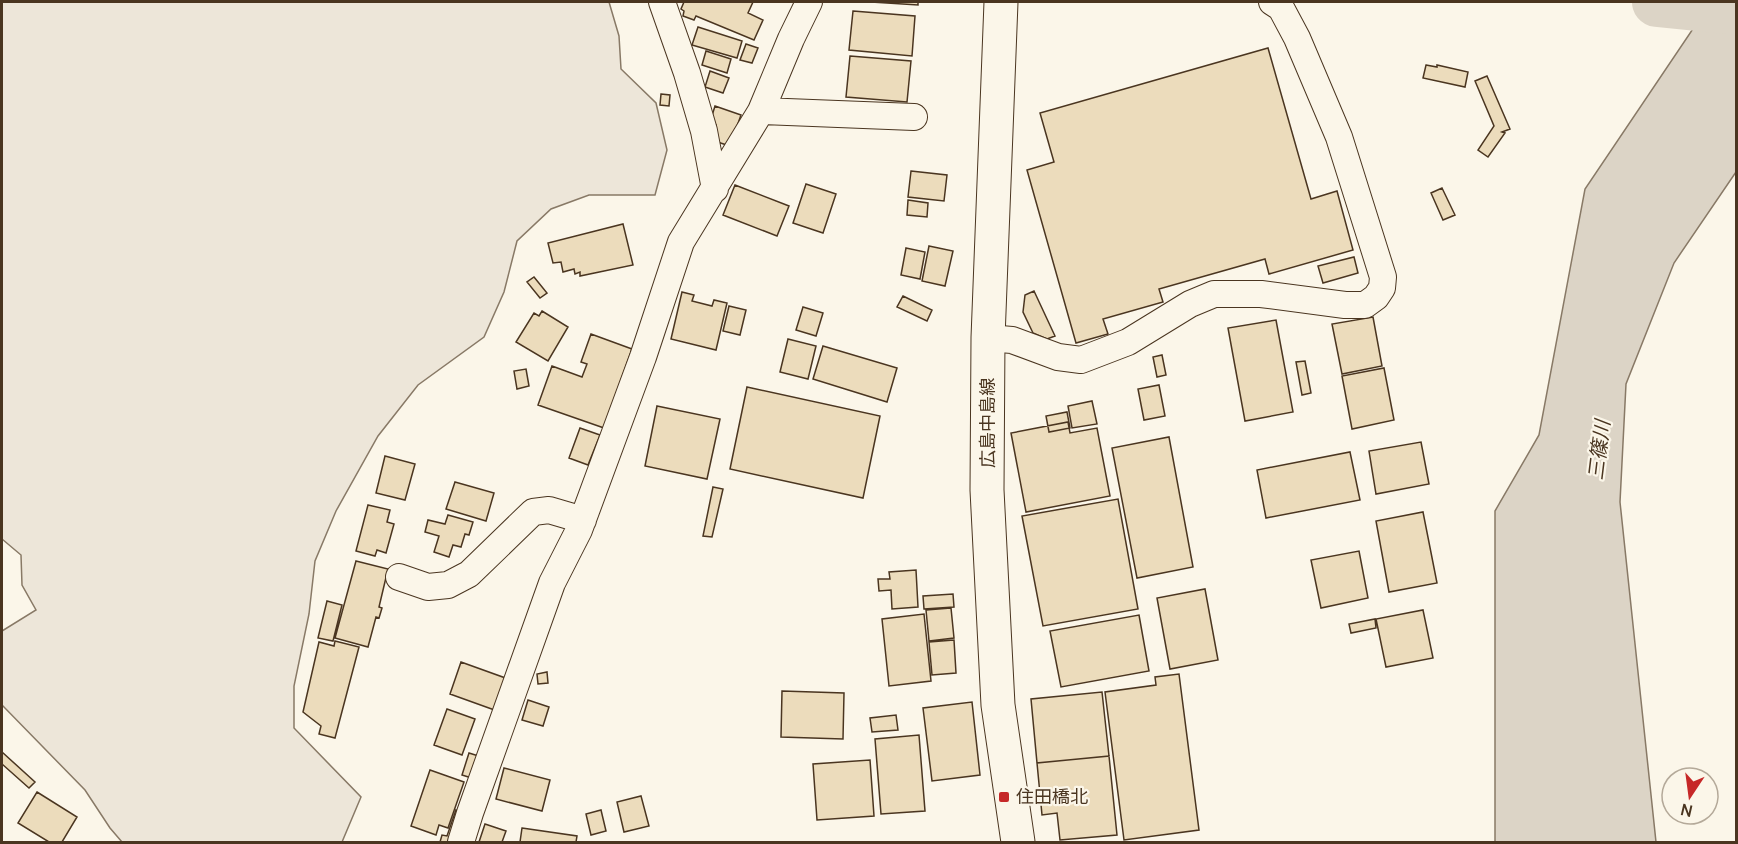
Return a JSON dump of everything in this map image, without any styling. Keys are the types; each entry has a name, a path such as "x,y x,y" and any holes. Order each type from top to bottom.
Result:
{"main road":[{"name":"広島中島線","path":"1001,2 988,338 987,490 998,705 1018,843"}],"street":[{"path":"661,2 671,26 704,131 715,189"},
{"path":"461,843 552,583 583,520 643,357 681,242 762,111 791,39 809,2"},
{"path":"988,338 1012,340 1058,357 1081,360 1128,342 1190,304 1214,294 1261,294 1345,305 1365,305 1376,297 1382,288 1383,278 1339,136 1298,38 1281,8 1272,2"},
{"path":"762,111 914,117"},
{"path":"399,577 428,587 448,585 470,574 532,512 549,510 583,520"}],"shaded area":[{"path":"2,2 609,2 619,36 621,69 656,103 667,150 655,195 589,195 551,209 517,241 504,292 484,337 418,385 378,436 336,511 315,561 309,614 294,686 294,728 361,797 342,842 122,842 85,790 2,705 2,631 36,610 22,585 21,555 2,539"}],"water":[{"name":"三篠川","path":"1711,2 1736,2 1736,172 1674,263 1626,384 1620,502 1656,842 1495,842 1495,511 1539,435 1585,189"}],"building":[{"path":"684,2 753,2 748,13 763,20 754,40 696,16 694,20 683,16 684,11 681,9"},
{"path":"871,2 918,2 918,5"},
{"path":"853,11 915,16 912,56 849,50"},
{"path":"698,27 742,41 737,58 692,45"},
{"path":"746,44 758,48 752,63 740,60"},
{"path":"1268,48 1311,199 1337,191 1353,250 1269,274 1265,259 1159,289 1163,302 1103,319 1108,334 1076,343 1027,170 1054,162 1040,113"},
{"path":"706,51 731,59 727,73 702,65"},
{"path":"850,56 911,61 907,102 846,97"},
{"path":"1426,65 1437,67 1437,65 1468,72 1465,87 1423,78"},
{"path":"710,71 729,78 723,93 705,87"},
{"path":"1487,76 1510,129 1502,132 1505,133 1488,157 1478,150 1494,126 1475,81"},
{"path":"661,94 670,95 669,106 660,105"},
{"path":"715,106 741,115 730,146 711,140 716,125 710,122"},
{"path":"911,171 947,175 944,201 908,197"},
{"path":"806,184 836,194 823,233 793,223"},
{"path":"735,185 789,206 777,236 723,215"},
{"path":"1442,188 1455,215 1443,220 1431,193"},
{"path":"908,200 928,203 927,217 907,215"},
{"path":"623,224 633,265 580,276 580,272 575,274 574,269 563,272 561,262 553,263 548,243"},
{"path":"929,246 953,251 945,286 922,281"},
{"path":"906,248 925,252 920,279 901,275"},
{"path":"1354,257 1358,273 1323,283 1318,266"},
{"path":"534,277 547,293 540,298 527,282"},
{"path":"1034,291 1055,336 1047,339 1033,333 1023,312 1025,295"},
{"path":"682,292 694,295 692,301 712,306 714,300 727,303 716,350 671,339"},
{"path":"903,296 932,310 927,321 897,307"},
{"path":"729,306 746,310 740,335 723,331"},
{"path":"803,307 823,313 816,336 796,330"},
{"path":"542,311 568,327 548,361 516,342 534,313 539,316"},
{"path":"1373,317 1382,366 1342,374 1332,324"},
{"path":"1276,320 1293,412 1245,421 1228,328"},
{"path":"591,334 632,349 604,428 538,405 552,366 582,377 587,364 581,362"},
{"path":"788,339 816,346 808,379 780,372"},
{"path":"823,346 897,368 887,402 813,379"},
{"path":"1162,355 1166,375 1157,377 1153,357"},
{"path":"1305,361 1311,393 1302,395 1296,362"},
{"path":"1384,368 1394,420 1352,429 1342,376"},
{"path":"526,369 529,386 517,389 514,371"},
{"path":"1159,385 1165,416 1144,420 1138,389"},
{"path":"747,387 880,416 863,498 730,469"},
{"path":"1092,401 1097,424 1072,428 1068,406"},
{"path":"657,406 720,419 707,479 645,466"},
{"path":"1067,412 1070,428 1049,432 1046,416"},
{"path":"1068,422 1070,433 1097,428 1110,496 1026,512 1011,433"},
{"path":"580,428 600,435 588,465 569,458"},
{"path":"1169,437 1193,567 1137,578 1112,448"},
{"path":"1421,442 1429,484 1376,494 1369,451"},
{"path":"1350,452 1360,500 1266,518 1257,470"},
{"path":"385,456 415,464 405,500 376,493"},
{"path":"455,482 494,493 486,521 446,509"},
{"path":"713,487 723,489 712,537 703,536"},
{"path":"1118,499 1138,609 1043,626 1022,516"},
{"path":"368,505 390,510 387,522 394,524 386,553 377,550 375,556 356,551"},
{"path":"1423,512 1437,583 1389,592 1376,521"},
{"path":"448,515 473,522 469,535 465,534 461,547 453,545 449,557 434,552 439,536 425,532 428,520 445,524"},
{"path":"1359,551 1368,598 1321,608 1311,560"},
{"path":"356,561 388,569 379,607 382,608 379,618 376,617 368,647 335,638"},
{"path":"916,570 918,607 892,609 891,590 879,591 878,579 890,579 889,572"},
{"path":"1205,589 1218,660 1170,669 1157,598"},
{"path":"953,594 954,607 924,609 923,596"},
{"path":"327,601 342,605 333,641 318,638"},
{"path":"951,608 954,638 929,641 926,610"},
{"path":"1423,610 1433,658 1386,667 1376,619"},
{"path":"924,614 931,681 889,686 882,619"},
{"path":"1139,615 1149,671 1061,687 1050,631"},
{"path":"1375,619 1376,628 1351,633 1349,624"},
{"path":"954,640 956,673 932,675 929,642"},
{"path":"335,641 359,647 335,738 319,734 321,726 303,712 319,642 334,646"},
{"path":"461,662 511,680 500,712 450,694"},
{"path":"547,672 548,683 538,684 537,674"},
{"path":"1179,674 1199,830 1124,840 1105,692 1156,685 1155,677"},
{"path":"782,691 844,693 843,739 781,737"},
{"path":"1102,692 1109,756 1037,763 1031,699"},
{"path":"528,700 549,707 543,726 522,720"},
{"path":"972,702 980,775 932,781 923,708"},
{"path":"447,709 475,719 462,755 434,745"},
{"path":"896,715 898,730 872,732 870,718"},
{"path":"919,735 925,811 881,814 875,739"},
{"path":"2,752 35,782 29,788 2,764"},
{"path":"469,753 485,758 478,780 462,775"},
{"path":"1109,756 1117,835 1060,840 1057,813 1042,815 1037,763"},
{"path":"870,760 874,816 817,820 813,764"},
{"path":"504,768 550,780 542,811 496,799"},
{"path":"430,770 464,782 448,828 439,825 436,835 411,826"},
{"path":"37,792 77,817 62,842 49,842 18,823"},
{"path":"641,796 649,826 624,832 617,802"},
{"path":"456,810 463,813 453,842 440,842 442,835 447,836"},
{"path":"601,810 606,831 591,835 586,814"},
{"path":"485,824 506,831 502,842 479,842"},
{"path":"522,828 577,836 576,842 520,842"}],"waterway":[{"path":"1657,2 1736,10"}],"place":[{"name":"住田橋北","path":"1004,797"}]}
